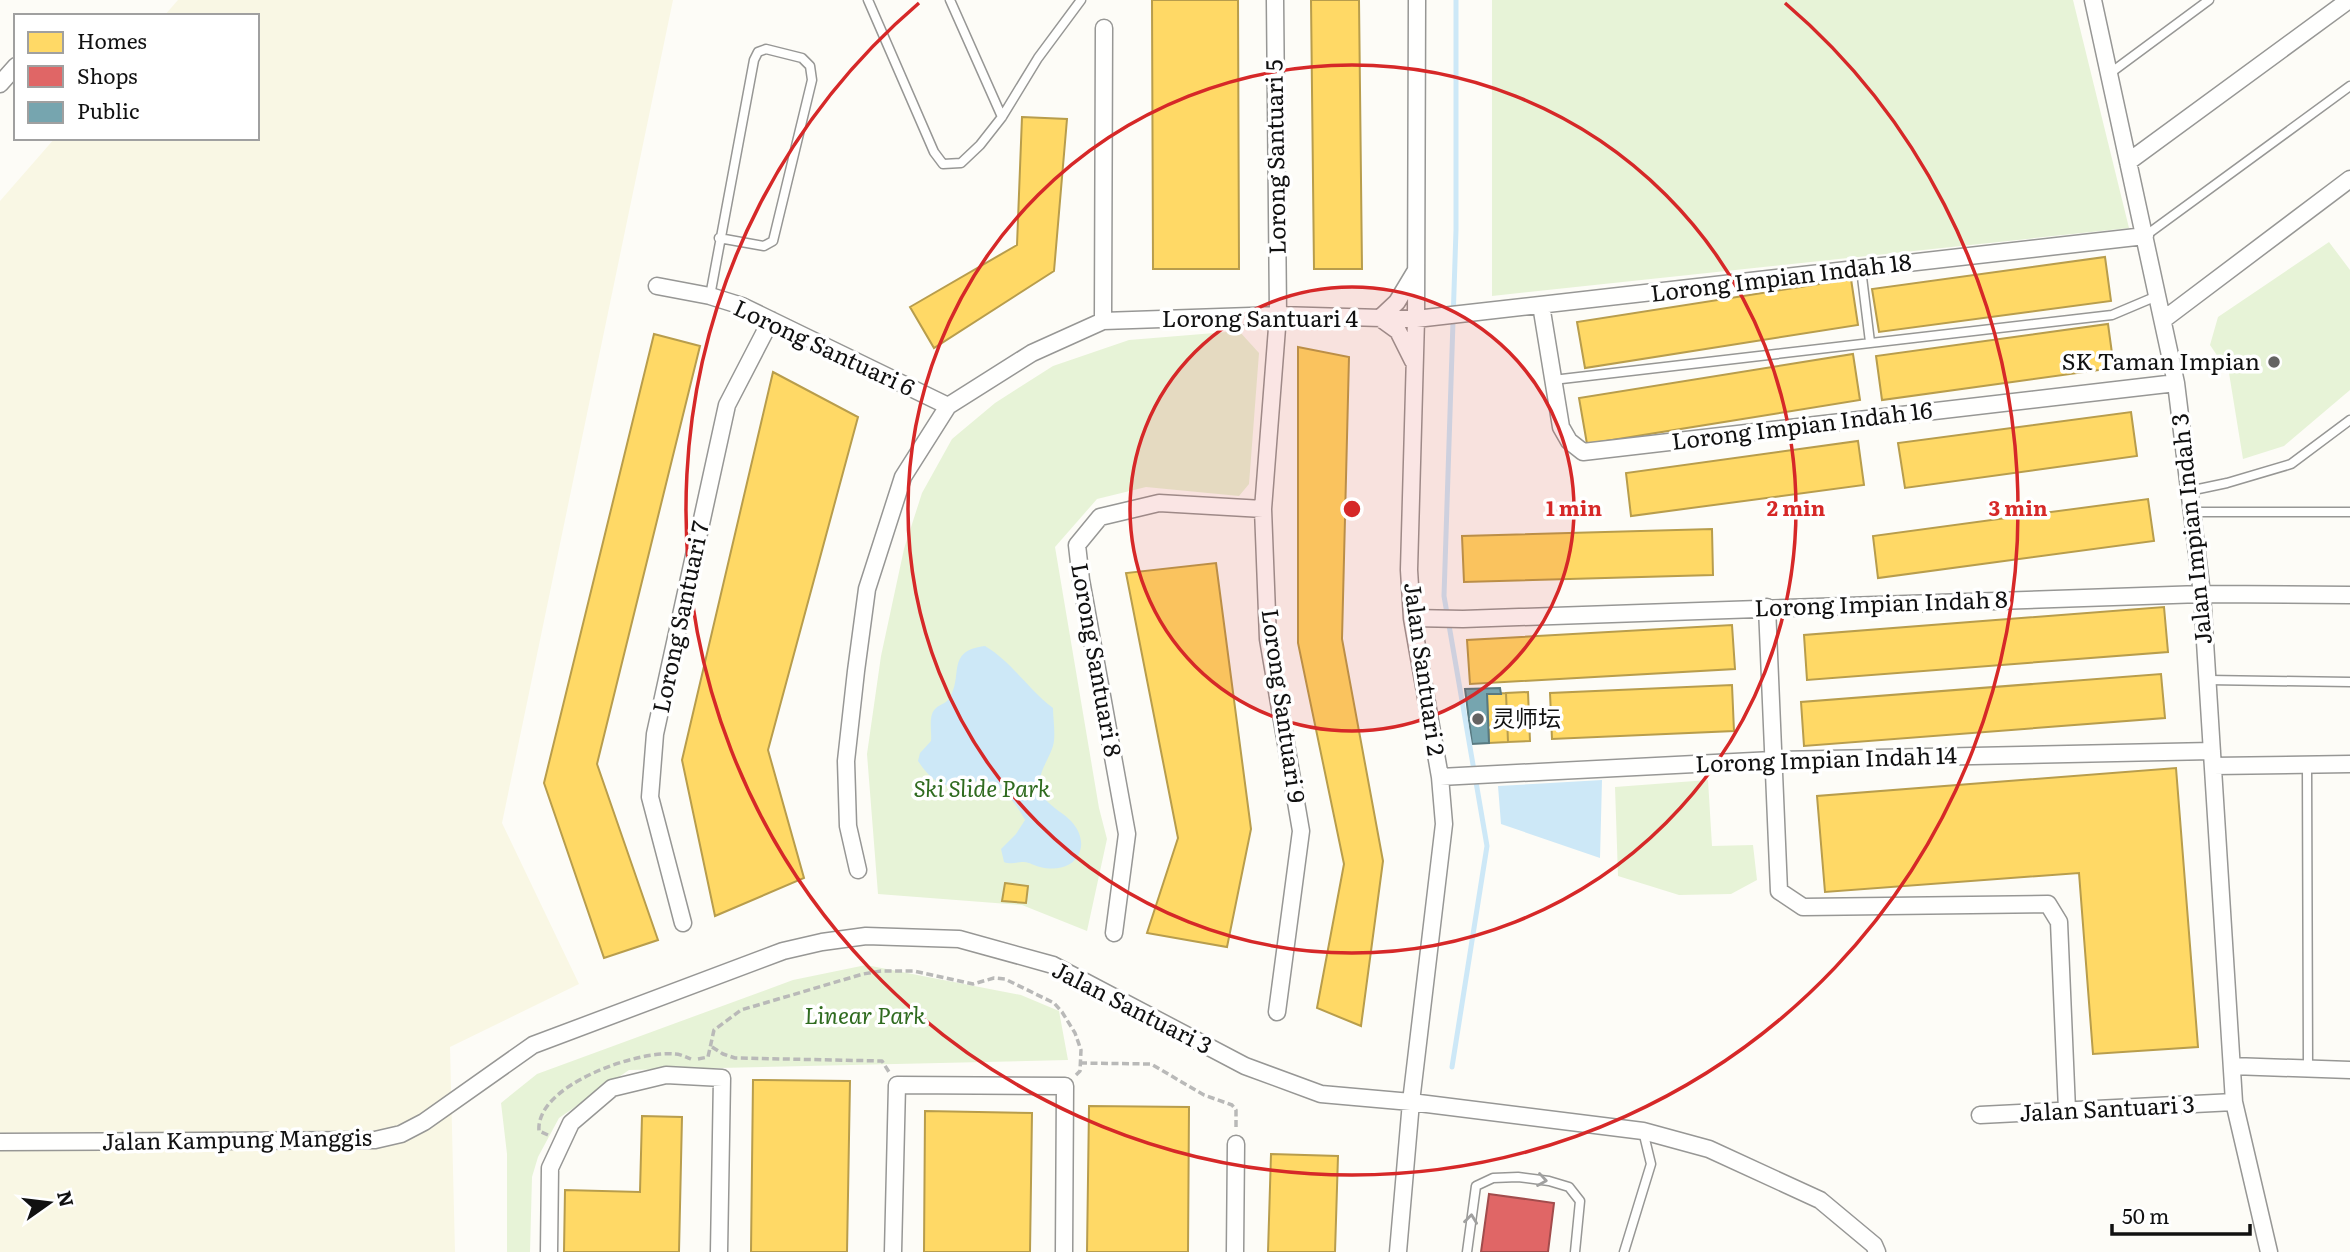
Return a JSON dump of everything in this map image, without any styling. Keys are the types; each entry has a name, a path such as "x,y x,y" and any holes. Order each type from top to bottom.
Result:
{"street":[{"name":"Lorong Santuari 5","path":"1275,0 1278,315"},
{"name":"Jalan Santuari 2","path":"1398,1252 1411,1102 1448,777 1419,619 1410,492 1417,270 1417,0"},
{"name":"Jalan Impian Indah 3","path":"2093,0 2176,383 2202,594 2234,1102 2269,1252"},
{"path":"2128,162 2349,0"},
{"path":"1103,321 1104,28"},
{"path":"0,84 14,68"},
{"path":"2163,320 2350,179"},
{"name":"Lorong Impian Indah 18","path":"1416,319 2145,236"},
{"path":"1415,366 1398,331 1380,318 1397,302 1417,270"},
{"name":"Lorong Santuari 6","path":"657,286 710,296 743,306 948,406"},
{"name":"Lorong Impian Indah 16","path":"1541,305 1561,427 1569,441 1583,452 2176,383"},
{"name":"Lorong Santuari 4","path":"858,870 848,826 846,761 867,589 903,478 948,406 1032,353 1103,321 1278,315 1416,319"},
{"name":"Lorong Santuari 9","path":"1277,1012 1301,831 1269,639 1263,509 1278,315"},
{"name":"Lorong Santuari 7","path":"683,923 650,797 655,734 727,405 771,320"},
{"name":"Lorong Santuari 8","path":"1114,933 1127,834 1077,545 1100,517 1159,503 1263,509"},
{"name":"Lorong Impian Indah 8","path":"1419,619 2202,594 2350,595"},
{"path":"1767,607 1779,891 1803,907 2048,904 2059,922 2067,1110"},
{"name":"Lorong Impian Indah 14","path":"1448,777 1773,760 2212,758 2307,765 2350,764"},
{"name":"Jalan Santuari 3","path":"462,1094 533,1045 783,951 866,936 958,939 1053,965 1245,1066 1321,1094 1411,1102 1643,1131 1709,1149 1820,1200 1874,1245 1877,1252"},
{"path":"2232,1066 2350,1070"},
{"path":"549,1252 550,1168 571,1123 612,1087 666,1075 722,1078 719,1252"},
{"path":"893,1252 897,1085 1065,1086 1064,1252"},
{"name":"Jalan Kampung Manggis","path":"0,1142 375,1140 401,1134 424,1122 462,1094"},
{"name":"Jalan Santuari 3","path":"1980,1115 2234,1102"},
{"path":"1235,1252 1236,1143"}],"lane":[{"path":"868,0 934,152 943,164 961,163 981,145 1002,117 1038,58 1082,0"},
{"path":"950,0 1002,117"},
{"path":"2109,74 2209,0"},
{"path":"710,296 719,238 754,60 758,52 766,49 802,58 810,66 813,80 774,241 764,246 719,238"},
{"path":"2145,236 2350,86"},
{"path":"1861,269 1870,342"},
{"path":"1553,380 2112,315 2157,296"},
{"path":"2189,491 2291,464 2350,420"},
{"path":"2192,512 2350,512"},
{"path":"2208,680 2350,682"},
{"path":"2307,765 2308,1069"},
{"path":"1624,1252 1651,1164 1643,1131"},
{"path":"1467,1252 1475,1186 1493,1178 1518,1177 1569,1187 1580,1200 1575,1252"}],"path":[{"path":"562,1142 539,1131 538,1122 548,1105 571,1085 608,1065 656,1054 677,1054 693,1060 708,1056 714,1030 741,1010 881,971 914,971 973,984 994,978 1005,979 1054,1003 1075,1034 1081,1050 1080,1070 1065,1086"},
{"path":"712,1047 735,1058 882,1061 897,1085"},
{"path":"1080,1063 1151,1063 1204,1096 1232,1105 1236,1110 1236,1143"}],"shaded area":[{"path":"178,0 673,0 502,823 579,984 450,1047 455,1252 0,1252 0,201 53,140 259,140 259,14 166,14"}],"green space":[{"path":"1492,0 2073,0 2129,228 1492,296"},
{"path":"2329,242 2350,270 2350,390 2284,446 2243,459 2229,373 2210,345 2218,317"},
{"name":"Ski Slide Park","path":"1239,331 1259,353 1249,484 1239,496 1146,487 1097,499 1055,547 1099,808 1107,839 1087,931 1022,905 878,894 867,754 881,656 904,549 922,493 952,439 995,403 1053,366 1129,340"},
{"path":"1708,780 1712,846 1753,845 1757,880 1731,894 1679,895 1618,876 1615,787"},
{"name":"Linear Park","path":"866,965 1021,995 1059,1011 1068,1060 629,1070 559,1118 538,1157 532,1177 530,1252 507,1252 507,1154 501,1103 537,1074 793,980"}],"water":[{"path":"985,646 1004,660 1053,708 1054,742 1041,774 1041,792 1048,802 1075,826 1081,841 1077,857 1064,867 1046,868 1026,862 1004,862 1001,849 1025,820 1013,801 984,779 967,785 944,785 933,778 918,761 920,753 931,741 933,712 947,701 953,691 960,659 964,653"},
{"path":"1602,780 1600,858 1501,824 1498,786"}],"building: Homes":[{"path":"1152,0 1238,0 1239,269 1153,269"},
{"path":"1311,0 1359,0 1362,269 1314,269"},
{"path":"1022,117 1067,119 1054,271 934,348 910,307 1017,245"},
{"path":"2105,257 2111,301 1879,332 1872,289"},
{"path":"1851,279 1858,325 1585,368 1577,322"},
{"path":"2108,324 2114,368 1882,400 1876,356"},
{"path":"654,334 700,346 597,764 658,940 604,958 544,783"},
{"path":"1298,347 1349,357 1342,639 1383,861 1361,1026 1317,1008 1344,864 1298,643"},
{"path":"1853,354 1860,400 1587,444 1579,398"},
{"path":"773,372 858,417 768,750 804,878 715,916 682,760"},
{"path":"2131,412 2137,456 1905,488 1898,443"},
{"path":"1858,441 1864,485 1631,516 1626,473"},
{"path":"2148,499 2154,541 1878,578 1873,536"},
{"path":"1712,529 1713,575 1464,582 1462,536"},
{"path":"1216,563 1251,829 1227,947 1147,933 1178,838 1126,573"},
{"path":"2164,607 2168,652 1807,680 1804,635"},
{"path":"1732,625 1735,669 1470,684 1467,640"},
{"path":"2161,674 2165,718 1804,746 1801,702"},
{"path":"1732,685 1734,731 1552,739 1550,693"},
{"path":"1528,692 1530,741 1508,742 1506,693"},
{"path":"1506,693 1508,742 1489,743 1487,694"},
{"path":"2176,768 2198,1047 2093,1054 2079,873 1825,892 1817,796"},
{"path":"1005,883 1028,886 1026,903 1002,901"},
{"path":"753,1080 850,1081 847,1252 751,1252"},
{"path":"1089,1106 1189,1107 1188,1252 1087,1252"},
{"path":"925,1111 1032,1113 1030,1252 924,1252"},
{"path":"642,1116 682,1117 679,1252 564,1252 565,1190 640,1192"},
{"path":"1271,1154 1338,1156 1335,1252 1268,1252"}],"building: Shops":[{"path":"1489,1194 1554,1203 1548,1252 1481,1252"}],"building: Public":[{"name":"灵师坛","path":"1500,688 1501,694 1487,694 1489,743 1472,744 1465,689"}],"waterway":[{"path":"1452,1067 1487,846 1444,596 1456,230 1456,0"}],"place":[{"name":"SK Taman Impian","path":"2274,362"},
{"name":"灵师坛","path":"1478,719"}]}
